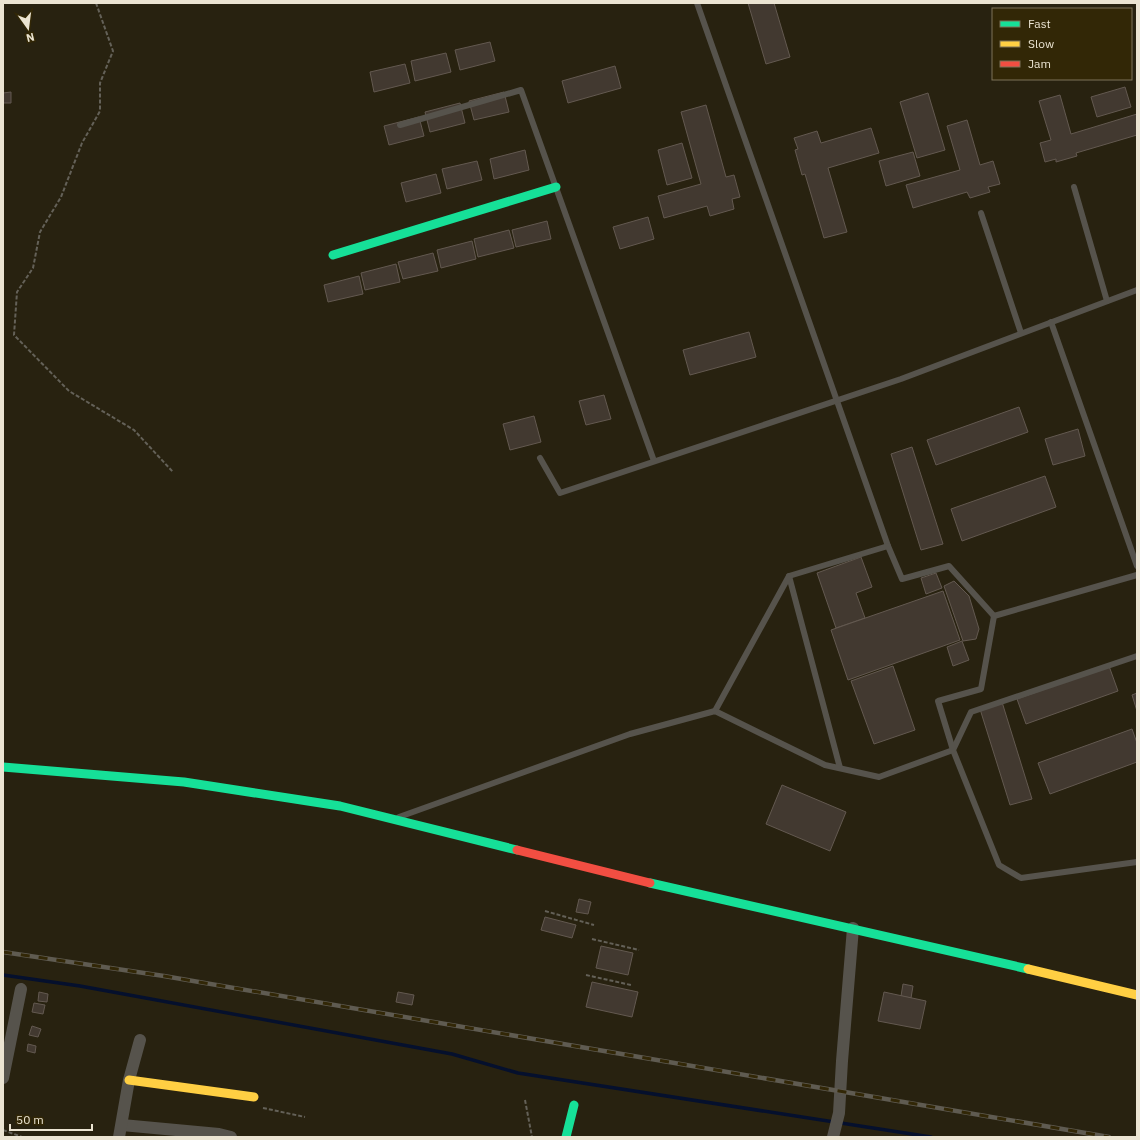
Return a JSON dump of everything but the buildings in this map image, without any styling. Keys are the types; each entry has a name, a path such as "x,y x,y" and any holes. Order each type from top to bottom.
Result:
{"street":[{"path":"333,255 556,187"},
{"path":"3,767 184,782 340,806 394,818 603,872 853,928 1137,995"},
{"path":"835,1135 839,1113 841,1066 853,928"},
{"path":"3,1078 20,988"},
{"path":"140,1040 129,1080 121,1131 219,1134 231,1137"},
{"path":"129,1080 254,1096"},
{"path":"566,1137 574,1105"}],"lane":[{"path":"697,3 836,400 888,546 902,579 949,566 994,616"},
{"path":"400,125 521,90 654,461"},
{"path":"1074,187 1108,301"},
{"path":"980,213 1021,333"},
{"path":"540,458 560,493 901,379 1137,290"},
{"path":"1052,322 1137,566"},
{"path":"715,711 789,576 888,546"},
{"path":"994,616 1137,575"},
{"path":"789,576 840,768"},
{"path":"994,616 981,689 938,701 953,750 999,865 1021,878 1137,862"},
{"path":"394,818 630,734 715,711 825,765 879,777 953,750 971,712 1137,656"}],"path":[{"path":"96,3 113,51 100,83 100,111 82,143 61,197 40,232 33,268 17,292 14,336 69,391 134,430 173,472"},
{"path":"545,911 594,925"},
{"path":"592,939 639,950"},
{"path":"586,975 631,985"},
{"path":"254,1096 259,1107 305,1117"},
{"path":"525,1100 532,1137"},
{"path":"3,1130 22,1137"}],"waterway":[{"path":"3,975 80,986 452,1054 518,1073 931,1137"}],"railway":[{"path":"3,952 164,976 1109,1137"}],"traffic: fast":[{"path":"333,255 556,187"},
{"path":"3,767 184,782 340,806 517,850"},
{"path":"650,883 1028,969"},
{"path":"566,1137 574,1105"}],"traffic: slow":[{"path":"1028,969 1137,995"},
{"path":"129,1080 254,1097"}],"traffic: jam":[{"path":"517,850 650,883"}]}
